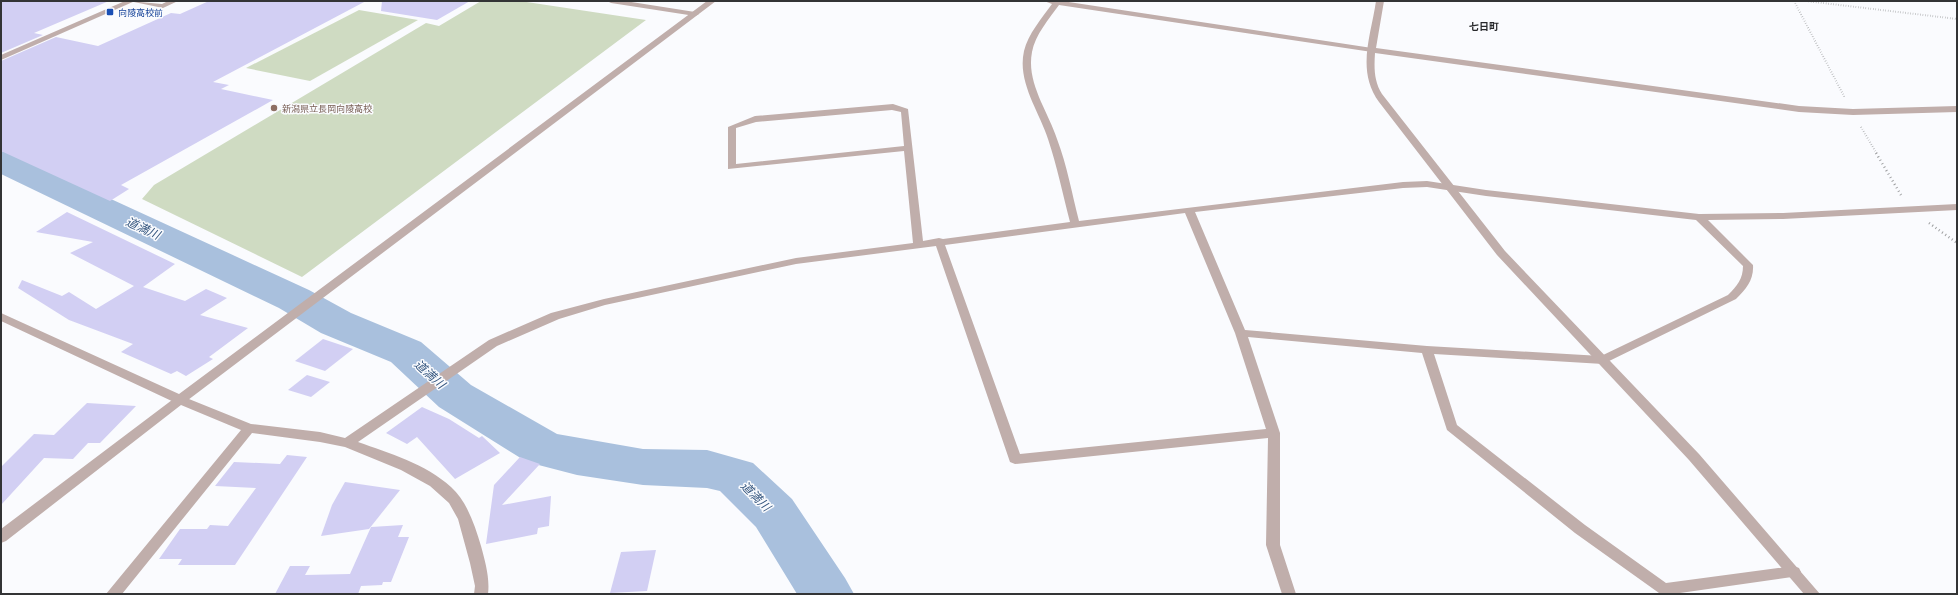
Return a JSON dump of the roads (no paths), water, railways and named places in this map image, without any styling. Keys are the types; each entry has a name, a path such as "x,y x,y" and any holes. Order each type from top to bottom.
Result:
{"street":[{"path":"1,58 132,1 163,6 174,1"},
{"path":"611,1 695,14"},
{"path":"1,537 180,400 712,1"},
{"path":"1380,1 1372,50 1371,76 1376,91 1448,187 1501,253 1694,456 1813,594"},
{"path":"1075,224 1052,138 1030,81 1028,67 1028,52 1052,2 1372,50 1791,108 1853,112 1957,109"},
{"path":"909,148 731,167 732,127 755,119 894,107 905,111 909,148 918,244"},
{"path":"347,443 460,364 493,343 555,316 604,302 796,260 1075,224 1403,185 1427,184 1486,193 1699,217 1783,216 1957,207"},
{"path":"1189,210 1241,333 1274,432 1273,545 1289,594"},
{"path":"1241,333 1427,350 1603,360 1732,297 1744,285 1749,273 1748,265 1699,217"},
{"path":"938,241 1015,459 1274,432"},
{"path":"1,317 180,400 249,428 320,437 347,443 428,477 454,498 471,534 482,586 481,594"},
{"path":"1427,350 1451,427 1580,529 1664,589 1794,572"},
{"path":"113,594 249,428"}],"waterway":[{"name":"道満川","path":"1,161 294,299 336,323 406,352 455,396 544,449 577,457 643,467 707,469 736,476 774,513 826,594"}],"place":[{"name":"向陵高校前","path":"110,12"},
{"name":"新潟県立長岡向陵高校","path":"274,108"}],"district":[{"name":"七日町","path":"1484,26"}]}
